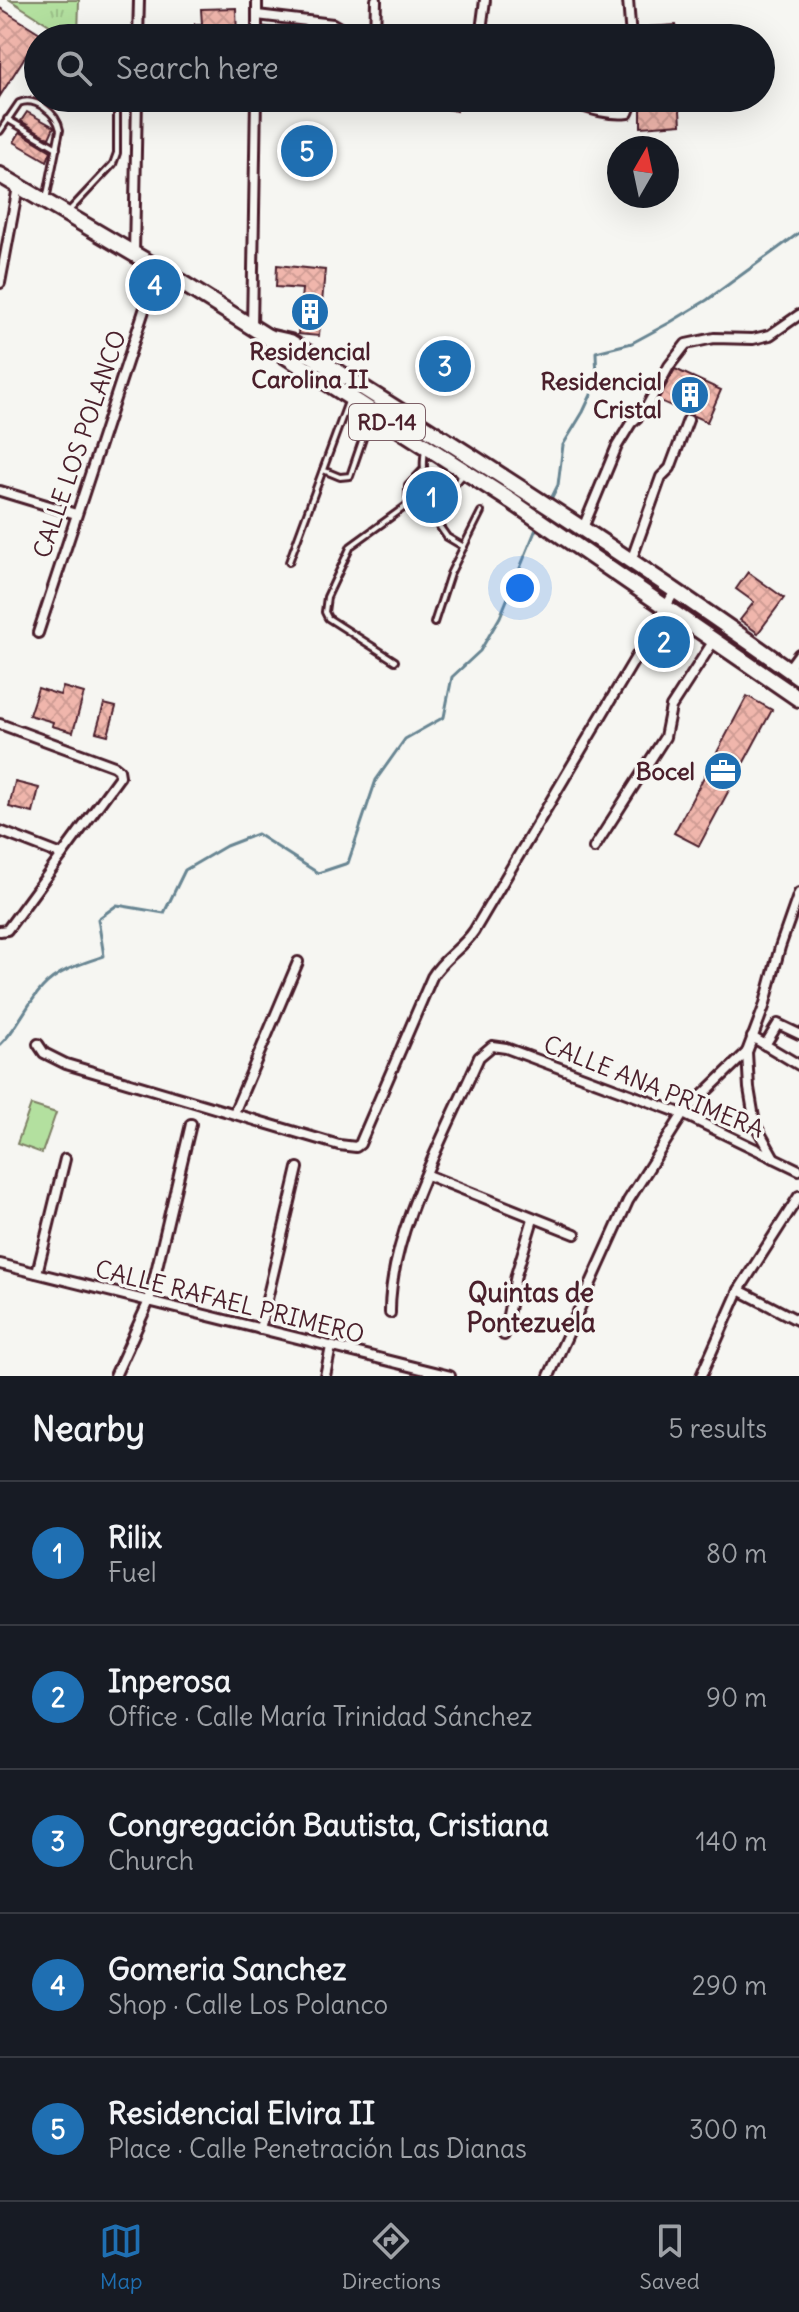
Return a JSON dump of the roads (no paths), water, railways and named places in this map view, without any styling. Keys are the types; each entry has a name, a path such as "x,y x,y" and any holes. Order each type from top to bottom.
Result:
{"main road":[{"name":"RD-14","path":"0,175 268,337 281,353 511,501 799,699"},
{"name":"RD-14","path":"268,337 290,342 519,486 793,673"}],"street":[{"path":"138,24 139,0"},
{"path":"257,0 257,24"},
{"path":"375,24 376,0"},
{"path":"482,24 485,0"},
{"path":"628,0 630,24"},
{"path":"257,15 333,24"},
{"path":"134,254 137,112"},
{"path":"252,327 256,112"},
{"path":"604,112 628,112"},
{"path":"0,283 18,187"},
{"name":"CALLE LOS POLANCO","path":"38,633 158,268"},
{"path":"579,526 617,446 631,423 645,410 669,366 686,344 714,338 753,339 770,335 799,315"},
{"path":"631,561 661,477 670,468 688,420"},
{"path":"0,491 76,514"},
{"path":"38,1044 44,1053 66,1064 339,1145 356,1147 360,1144 432,977 474,931 675,591"},
{"path":"594,848 665,737 671,707 713,642"},
{"path":"793,673 799,654"},
{"path":"0,724 119,770 120,776 7,930 0,931"},
{"path":"0,831 62,855"},
{"path":"775,1158 755,1124 747,1052 799,893"},
{"path":"234,1113 298,962"},
{"path":"765,1045 777,1025 799,1034"},
{"path":"752,1037 799,1065"},
{"name":"CALLE ANA PRIMERA","path":"427,1175 479,1057 492,1046 506,1048 683,1114 799,1170"},
{"path":"549,1376 628,1201 683,1114 747,1052"},
{"path":"115,1376 149,1301 191,1124"},
{"path":"37,1273 65,1159"},
{"path":"260,1329 298,1168"},
{"path":"390,1313 390,1296 400,1250 427,1175 575,1234"},
{"path":"701,1376 739,1290 799,1196"},
{"path":"504,1335 516,1275 533,1219"},
{"name":"CALLE RAFAEL PRIMERO","path":"0,1264 450,1376"},
{"path":"739,1290 799,1321"},
{"path":"325,1376 331,1347"}],"lane":[{"path":"0,131 19,103 24,102"},
{"path":"46,203 60,130 58,121 49,112"},
{"path":"66,214 113,164 117,153 117,112"},
{"path":"7,119 57,148"},
{"path":"289,562 350,397"},
{"path":"323,470 340,477 350,476 372,412"},
{"path":"425,446 422,471 408,486 408,497 435,520 444,534 464,547"},
{"path":"422,471 426,478 447,491 466,472"},
{"path":"395,661 328,618 325,612 327,597 351,546 413,501"},
{"path":"434,623 450,574 481,512"}],"waterway":[{"path":"549,503 558,485 563,445 597,382 596,352 632,343 669,323 707,300 799,233"},
{"path":"0,1045 36,995 55,976 104,956 98,919 117,905 164,913 185,870 226,846 257,834 318,873 348,863 376,780 405,739 444,717 452,677 480,651 500,617 538,524"}],"place":[{"name":"Residencial Elvira II","path":"307,151"},
{"name":"Gomeria Sanchez","path":"155,285"},
{"name":"Residencial Carolina II","path":"310,312"},
{"name":"Congregación Bautista, Cristiana","path":"445,366"},
{"name":"Residencial Cristal","path":"690,395"},
{"name":"Rilix","path":"432,497"},
{"name":"Inperosa","path":"664,642"},
{"name":"Bocel","path":"723,771"}],"district":[{"name":"Quintas de Pontezuela","path":"531,1307"}]}
